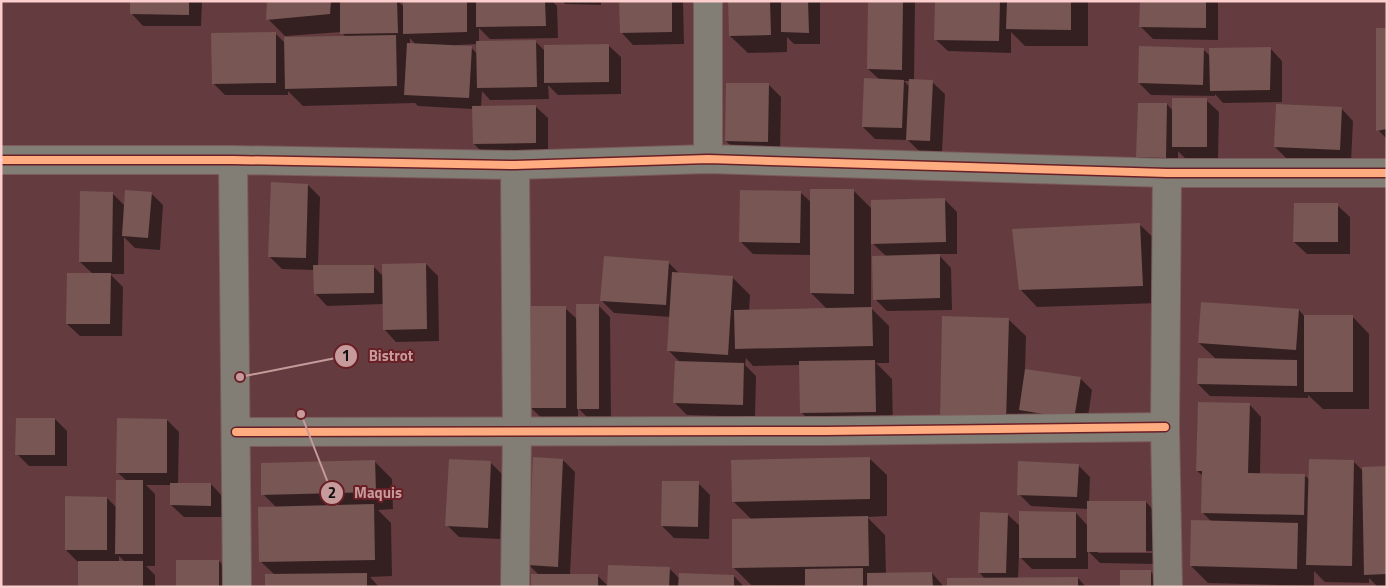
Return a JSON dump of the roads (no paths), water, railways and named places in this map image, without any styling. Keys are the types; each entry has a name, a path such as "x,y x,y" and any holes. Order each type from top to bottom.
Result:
{"street":[{"path":"708,1 708,159"},
{"path":"1,160 233,160 516,165 708,159 1167,172 1387,173"},
{"path":"233,160 238,587"},
{"path":"515,587 517,433 516,165"},
{"path":"1167,172 1165,427 1168,587"},
{"path":"236,432 517,433 1165,427"}],"place":[{"name":"Bistrot","path":"240,377"},
{"name":"Maquis","path":"301,414"}]}
